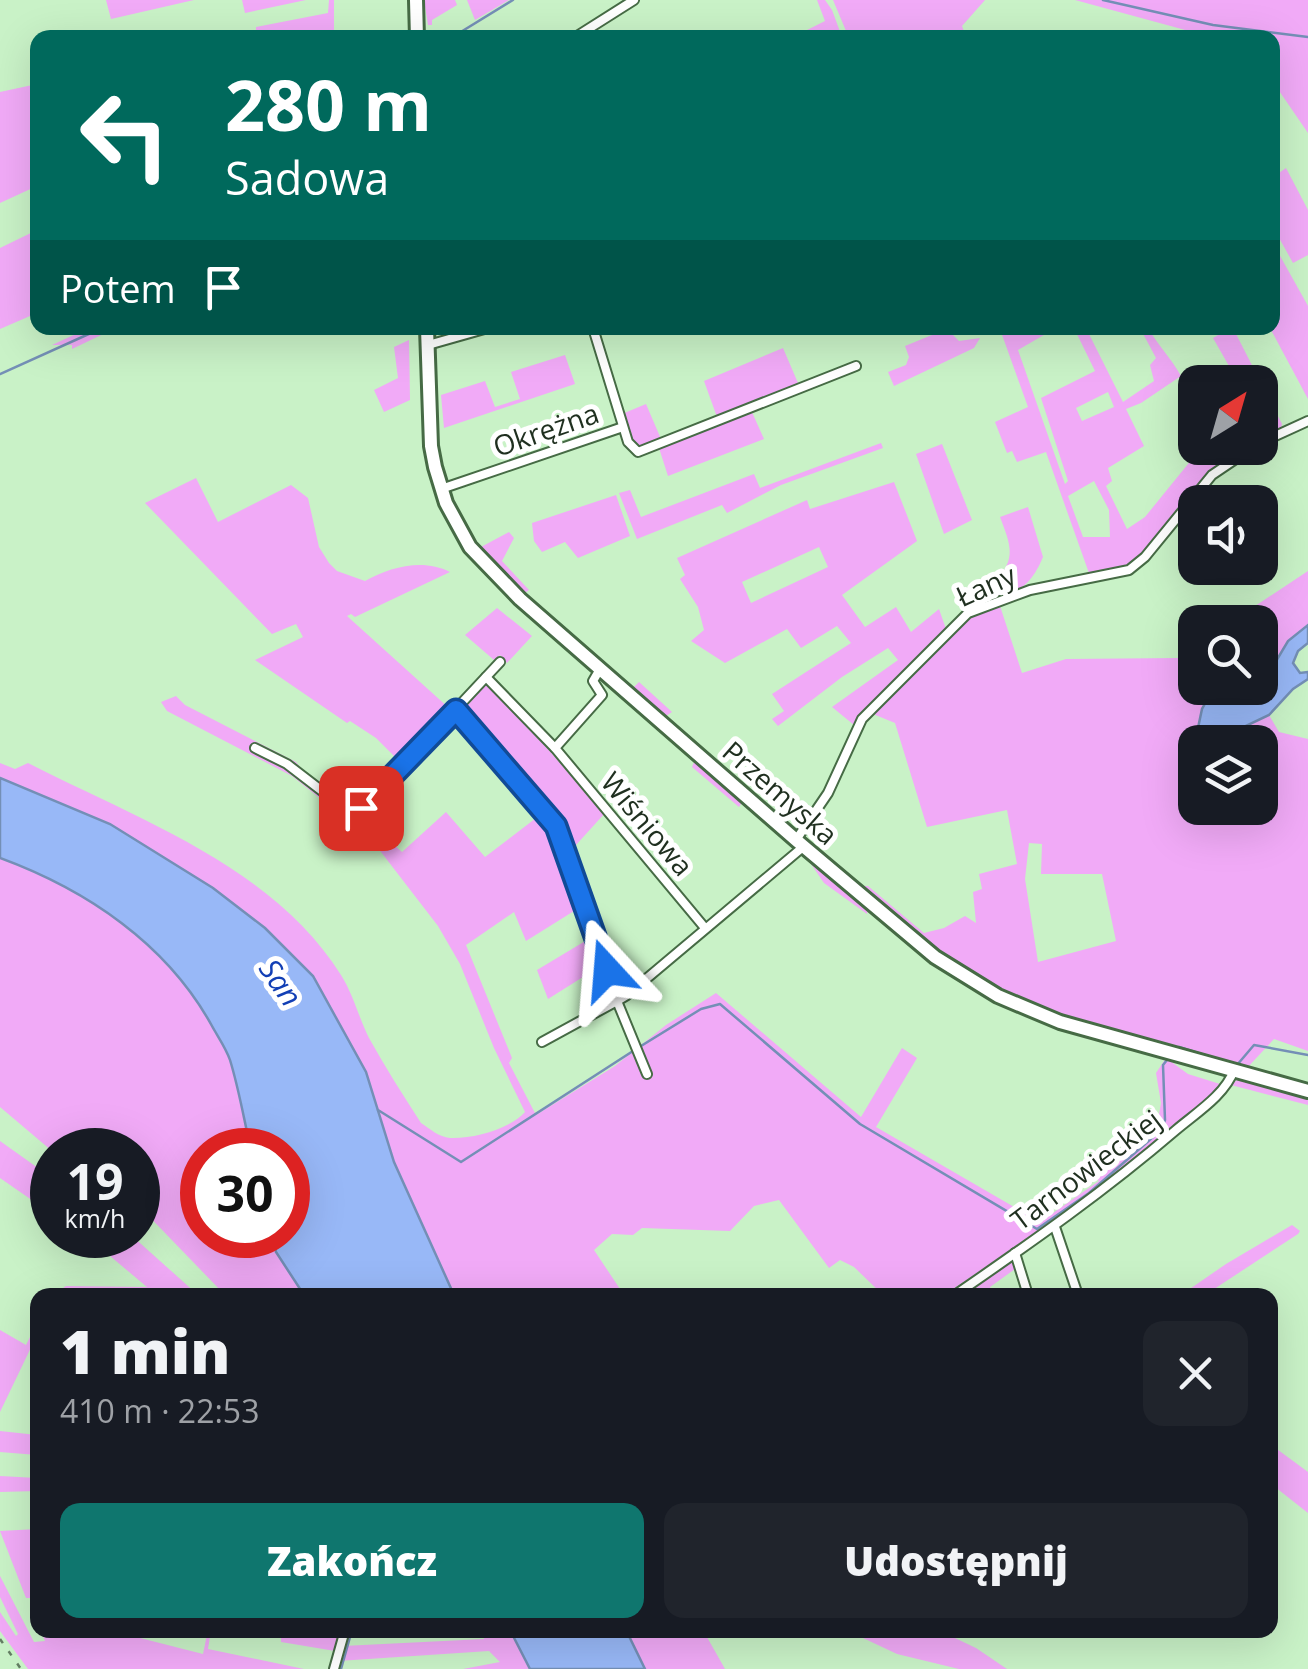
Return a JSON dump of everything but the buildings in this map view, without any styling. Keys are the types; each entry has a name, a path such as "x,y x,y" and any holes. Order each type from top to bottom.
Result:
{"main road":[{"path":"416,0 416,30"},
{"name":"Przemyska","path":"427,335 431,446 454,521 483,563 800,843 936,957 984,989 1060,1022 1308,1091"}],"street":[{"path":"587,30 634,0"},
{"path":"428,345 463,335"},
{"name":"Okrężna","path":"442,489 623,427 595,335"},
{"path":"623,427 628,442 638,452 856,366"},
{"path":"1278,435 1308,421"},
{"name":"Łany","path":"542,1042 627,996 800,843 834,783 862,719 968,613 1030,590 1129,570 1145,557 1212,476 1228,465"},
{"path":"256,748 287,764 352,814 500,662"},
{"path":"554,748 602,695 593,681 600,669"},
{"name":"Wiśniowa","path":"486,676 554,748 705,928"},
{"path":"456,710 556,826 646,1074"},
{"name":"Tarnowieckiej","path":"965,1288 1056,1227 1208,1103 1230,1080 1234,1070"},
{"path":"1056,1227 1076,1288"},
{"path":"1014,1253 1026,1288"},
{"path":"334,1669 343,1638"}],"shaded area":[{"path":"106,0 194,0 111,19"},
{"path":"242,0 306,0 245,13"},
{"path":"329,0 334,0 334,30 256,30 256,27 328,13"},
{"path":"424,0 455,0 457,5 428,25"},
{"path":"467,0 509,0 475,20"},
{"path":"817,0 825,0 839,30 807,30 825,21"},
{"path":"833,0 985,0 962,26 963,30 846,30"},
{"path":"1075,0 1308,0 1308,133 1280,92 1280,30 1185,30"},
{"path":"30,86 30,189 0,203 0,92"},
{"path":"1286,168 1308,210 1308,255 1293,263 1280,240 1280,172"},
{"path":"30,233 30,316 0,329 0,248"},
{"path":"1280,256 1308,306 1308,399 1274,335 1280,335"},
{"path":"74,335 101,335 72,349 72,345 52,345"},
{"path":"932,335 953,335 959,341 980,338 974,348 894,386 888,372 906,365 909,357 905,346"},
{"path":"1002,335 1044,335 1018,350 1065,484 1068,481 1041,398 1095,371 1077,335 1090,335 1123,402 1154,381 1150,365 1156,358 1144,335 1153,335 1177,369 1178,378 1126,409 1144,446 1108,468 1112,481 1106,486 1127,529 1145,517 1187,465 1221,465 1200,485 1178,485 1178,511 1146,555 1131,566 1090,576 1046,452 1017,462 1012,451 1007,453 995,422 1028,407","holes":["1108,392 1114,407 1082,421 1076,408","1094,481 1109,510 1110,537 1083,537 1068,496"]},
{"path":"1218,335 1237,335 1252,365 1228,365 1213,338"},
{"path":"409,340 410,400 384,412 374,390 398,378 394,347"},
{"path":"783,348 798,383 717,417 704,381"},
{"path":"565,355 575,384 444,428 441,395 485,381 495,407 520,399 511,372"},
{"path":"646,404 661,439 636,448 631,444 622,414"},
{"path":"751,410 764,439 668,476 659,448"},
{"path":"881,443 883,448 781,485 727,513 722,505 637,539 619,493 630,490 641,517 754,474 760,488"},
{"path":"942,444 972,520 944,534 916,454"},
{"path":"196,478 218,522 291,485 308,498 319,547 337,571 365,581 407,566 429,566 450,572 355,617 347,616 450,709 400,762 376,738 350,721 347,723 255,660 303,637 296,624 272,634 145,503"},
{"path":"894,482 917,541 842,595 865,627 896,607 911,632 939,609 946,629 854,725 832,707 898,660 888,648 778,726 772,719 784,711 772,694 851,643 837,626 801,648 787,629 725,663 691,641 704,630 698,607 680,579 685,575 677,558 807,500 810,509","holes":["819,547 828,567 751,603 742,582"]},
{"path":"616,495 630,536 578,558 565,542 542,552 534,541 532,523"},
{"path":"1028,507 1043,557 1026,584 982,603 979,598 1003,572 1009,557 1000,517"},
{"path":"509,532 514,538 502,561 529,590 525,593 481,547"},
{"path":"1308,571 1308,625 1278,659 1278,605 1257,605"},
{"path":"999,603 1022,673 1066,659 1178,658 1178,705 1206,705 1199,725 1178,725 1178,825 1278,825 1278,730 1308,739 1308,1051 1274,1039 1246,1069 1052,1015 1012,999 941,956 864,892 864,886 868,886 924,933 944,928 965,916 976,923 973,892 982,889 979,874 1017,864 1007,810 927,827 895,723 873,714 958,625","holes":["1029,843 1042,844 1041,874 1102,874 1116,941 1038,962 1025,879"]},
{"path":"497,608 532,636 507,663 500,655 494,660 465,635"},
{"path":"487,681 605,813 576,845 570,846 562,828 462,712 461,707"},
{"path":"639,682 672,712 663,718 631,690"},
{"path":"176,696 185,705 296,762 302,770 297,774 346,814 361,816 402,852 446,812 485,857 540,815 560,838 582,906 526,941 514,912 466,945 512,1058 509,1063 536,1115 615,1066 666,1025 716,993 861,1117 902,1048 917,1058 876,1127 1040,1222 1099,1181 1091,1175 1157,1126 1161,1103 1156,1073 1166,1058 1188,1074 1220,1087 1072,1210 955,1288 876,1288 854,1267 840,1260 829,1268 779,1200 754,1206 730,1231 642,1228 633,1235 612,1234 594,1250 619,1288 451,1288 394,1162 366,1072 313,976 265,928 213,888 110,824 0,778 0,763 15,769 28,763 200,849 279,904 312,937 341,975 375,1049 421,1123 431,1130 446,1137 469,1137 501,1128 525,1112 460,964 438,926 371,839 292,776 167,711 161,702"},
{"path":"1269,715 1275,725 1248,725"},
{"path":"695,760 743,801 739,807 692,767"},
{"path":"0,858 93,904 122,923 172,970 222,1043 230,1060 246,1128 180,1128 180,1248 160,1228 160,1128 30,1128 30,1132 0,1107"},
{"path":"809,861 868,906 867,914 824,883"},
{"path":"592,937 602,965 548,999 537,970"},
{"path":"1241,1077 1308,1095 1308,1105 1231,1085"},
{"path":"0,1141 30,1162 30,1199 0,1178"},
{"path":"1292,1225 1300,1231 1216,1288 1191,1288"},
{"path":"112,1258 157,1258 190,1288 63,1288 147,1287"},
{"path":"189,1258 280,1258 299,1288 218,1288"},
{"path":"1011,1260 1015,1269 990,1288 970,1288"},
{"path":"0,1330 26,1345 30,1337 30,1350 0,1412"},
{"path":"0,1431 30,1434 30,1454 0,1452"},
{"path":"1278,1450 1308,1472 1308,1513 1278,1489"},
{"path":"0,1476 30,1478 30,1491 0,1492"},
{"path":"30,1529 30,1598 26,1598 0,1531"},
{"path":"0,1576 34,1642 45,1641 44,1638 140,1638 203,1654 206,1638 210,1638 208,1649 304,1669 28,1669 0,1631 0,1612 18,1634 0,1597"},
{"path":"281,1638 338,1638 335,1651 281,1642"},
{"path":"514,1638 530,1669 463,1669 500,1662 489,1651 338,1661 343,1646"},
{"path":"630,1638 708,1638 725,1669 645,1669"},
{"path":"863,1638 955,1638 1007,1669 959,1669 897,1654"}],"water":[{"path":"1308,625 1308,643 1298,651 1293,663 1300,673 1308,672 1308,679 1269,715 1248,725 1199,725 1204,705 1278,705 1278,658 1288,641"},
{"name":"San","path":"0,778 110,824 213,888 265,928 313,976 366,1072 394,1162 451,1288 299,1288 280,1258 310,1258 310,1128 246,1128 226,1051 194,997 172,970 122,923 64,886 0,858"},
{"path":"514,1638 630,1638 645,1669 530,1669"}],"waterway":[{"path":"464,30 513,0"},
{"path":"1103,0 1253,30"},
{"path":"1280,33 1308,37"},
{"path":"0,374 86,335"},
{"path":"641,1046 701,1009 720,1004 860,1124 1037,1229 1089,1193 1161,1130 1165,1120 1163,1065 1167,1060"},
{"path":"1237,1065 1254,1045 1308,1055"},
{"path":"1179,1047 1224,1061"},
{"path":"378,1110 461,1162 633,1051"},
{"path":"341,1669 350,1638"}],"railway":[{"path":"0,1639 21,1669"}],"route":[{"path":"361,808 456,710 556,826 607,970"}]}
